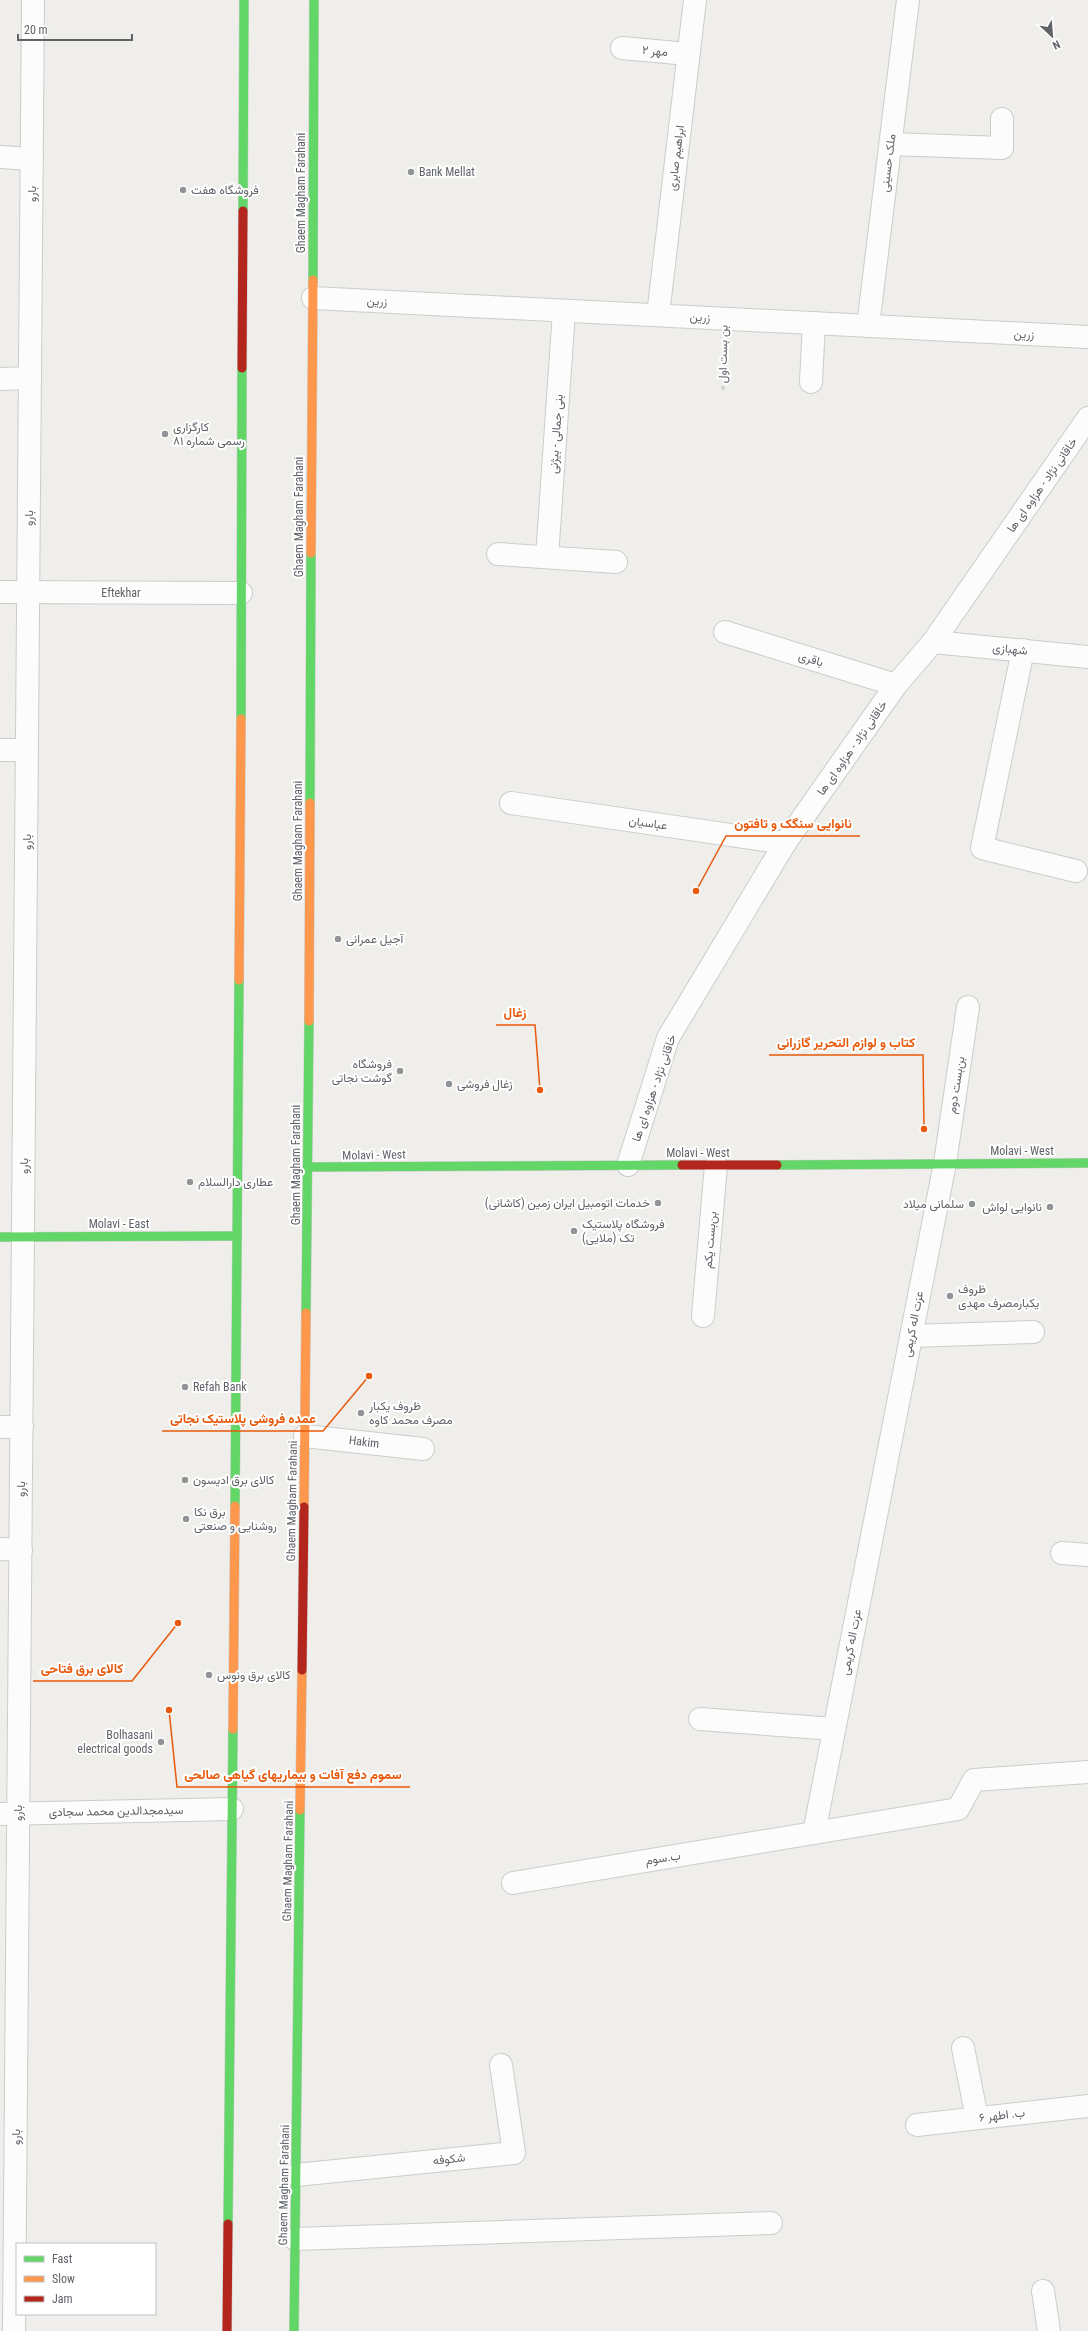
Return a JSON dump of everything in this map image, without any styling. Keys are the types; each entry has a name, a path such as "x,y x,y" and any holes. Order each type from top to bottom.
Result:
{"main road":[{"path":"227,2331 237,1236 244,0"},
{"name":"Ghaem Magham Farahani","path":"294,2331 308,1167 314,0"},
{"name":"Molavi - West","path":"308,1167 1088,1163"},
{"name":"Molavi - East","path":"0,1237 237,1236"}],"street":[{"name":"بارو","path":"14,2331 9,1814 10,1549 22,1427 33,0"},
{"name":"ابراهیم صابری","path":"658,315 695,0"},
{"name":"ملک حسینی","path":"868,326 908,0"},
{"name":"مهر ۲","path":"622,48 688,54"},
{"path":"891,144 1002,148 1002,119"},
{"path":"0,158 32,159"},
{"name":"زرین","path":"313,298 1088,337"},
{"name":"بنی جمالی - بیژنی","path":"547,557 564,310"},
{"path":"811,382 814,323"},
{"path":"0,379 30,378"},
{"name":"خاقانی نژاد - هزاوه ای ها","path":"628,1165 668,1038 785,843 896,685 933,642 1088,418"},
{"path":"498,554 616,562"},
{"name":"Eftekhar","path":"0,592 241,593"},
{"name":"باقری","path":"725,632 896,685"},
{"name":"شهبازی","path":"933,642 1088,657"},
{"path":"1023,650 982,848 1076,871"},
{"path":"0,750 28,750"},
{"name":"عباسیان","path":"512,803 785,843"},
{"name":"بن‌بست دوم","path":"944,1163 968,1007"},
{"name":"عزت اله کریمی","path":"814,1833 944,1163"},
{"name":"بن‌بست یکم","path":"703,1316 716,1165"},
{"path":"911,1336 1033,1332"},
{"path":"0,1427 22,1427"},
{"name":"Hakim","path":"305,1436 423,1449"},
{"path":"1062,1553 1088,1555"},
{"path":"700,1719 834,1729"},
{"path":"814,1833 958,1810 974,1780 1088,1772"},
{"name":"سیدمجدالدین محمد سجادی","path":"9,1814 232,1809"},
{"name":"ب.سوم","path":"513,1883 814,1833"},
{"path":"963,2048 977,2118"},
{"name":"شکوفه","path":"296,2175 514,2153 501,2065"},
{"name":"ب. اطهر ۶","path":"917,2125 1088,2106"},
{"path":"295,2239 771,2224"},
{"path":"1043,2291 1049,2331"}],"path":[{"name":"بن بست اول","path":"722,390 724,319"}],"traffic: fast":[{"path":"243,211 244,0"},
{"path":"313,280 314,0"},
{"path":"241,719 242,368"},
{"path":"310,803 311,553"},
{"path":"235,1506 239,980"},
{"path":"306,1313 309,1021"},
{"path":"777,1165 1088,1163"},
{"path":"308,1167 682,1165"},
{"path":"0,1237 237,1236"},
{"path":"228,2224 233,1729"},
{"path":"294,2331 300,1810"}],"traffic: slow":[{"path":"311,553 313,280"},
{"path":"239,980 241,719"},
{"path":"309,1021 310,803"},
{"path":"304,1507 306,1313"},
{"path":"233,1729 235,1506"},
{"path":"300,1810 302,1670"}],"traffic: jam":[{"path":"242,368 243,211"},
{"path":"682,1165 777,1165"},
{"path":"302,1670 304,1507"},
{"path":"227,2331 228,2224"}],"place":[{"name":"Bank Mellat","path":"411,172"},
{"name":"فروشگاه هفت","path":"183,190"},
{"name":"کارگزاری رسمی شماره ۸۱","path":"165,434"},
{"name":"نانوایی سنگک و تافتون","path":"696,891"},
{"name":"آجیل عمرانی","path":"338,939"},
{"name":"فروشگاه گوشت نجاتی","path":"400,1071"},
{"name":"زغال فروشی","path":"449,1084"},
{"name":"زغال","path":"540,1090"},
{"name":"کتاب و لوازم التحریر گازرانی","path":"924,1129"},
{"name":"عطاری دارالسلام","path":"190,1182"},
{"name":"خدمات اتومبیل ایران زمین (کاشانی)","path":"658,1203"},
{"name":"سلمانی میلاد","path":"972,1204"},
{"name":"نانوایی لواش","path":"1050,1207"},
{"name":"فروشگاه پلاستیک تک (ملایی)","path":"574,1231"},
{"name":"ظروف یکبارمصرف مهدی","path":"950,1296"},
{"name":"عمده فروشی پلاستیک نجاتی","path":"369,1376"},
{"name":"Refah Bank","path":"185,1387"},
{"name":"ظروف یکبار مصرف محمد کاوه","path":"361,1413"},
{"name":"کالای برق ادیسون","path":"185,1480"},
{"name":"برق نکا روشنایی و صنعتی","path":"186,1519"},
{"name":"کالای برق فتاحی","path":"178,1623"},
{"name":"کالای برق ونوس","path":"209,1675"},
{"name":"سموم دفع آفات و بیماریهای گیاهی صالحی","path":"169,1710"},
{"name":"Bolhasani electrical goods","path":"161,1742"}]}
